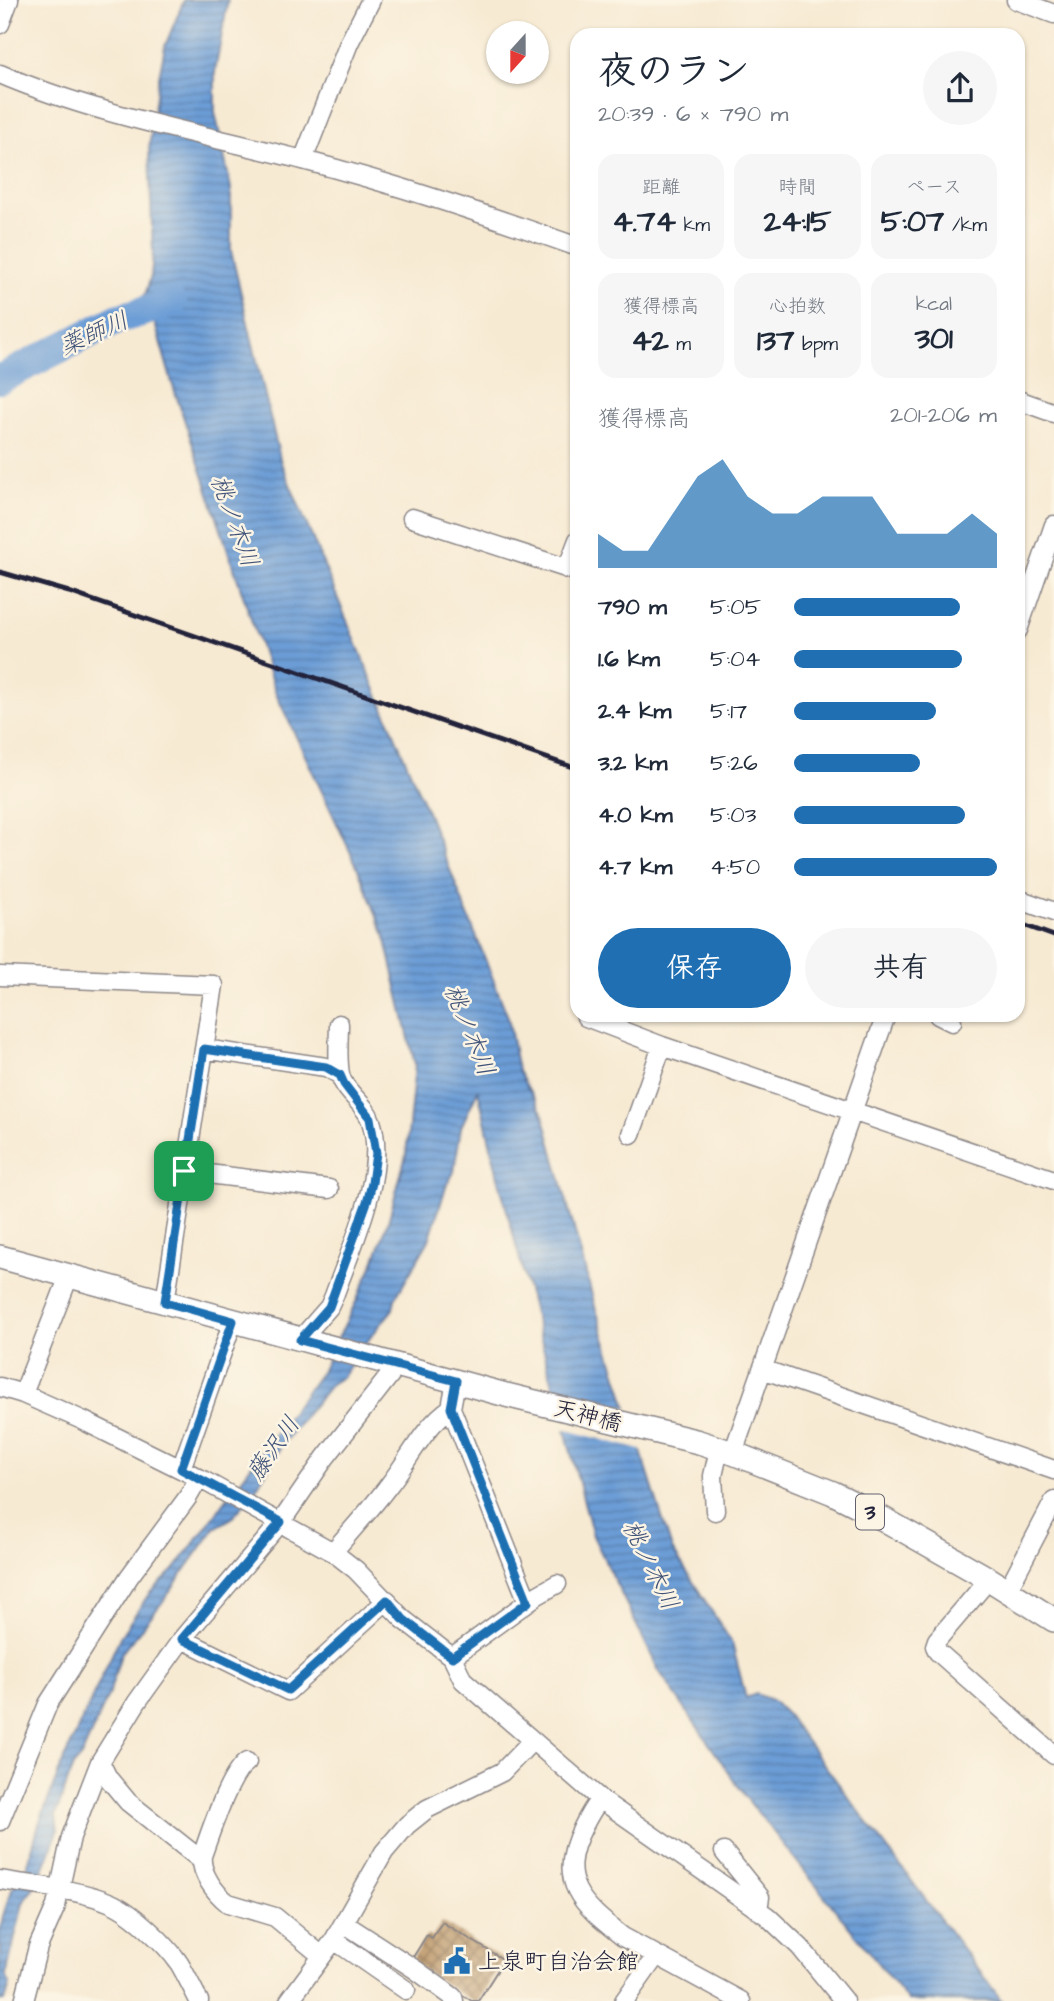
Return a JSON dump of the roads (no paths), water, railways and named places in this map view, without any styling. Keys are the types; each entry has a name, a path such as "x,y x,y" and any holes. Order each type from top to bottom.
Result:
{"main road":[{"name":"3","path":"0,1257 456,1381"},
{"name":"天神橋","path":"456,1381 726,1451"},
{"name":"3","path":"726,1451 833,1493 998,1585 1054,1620"}],"street":[{"path":"0,24 9,0"},
{"path":"303,160 349,43 371,0"},
{"path":"1016,0 1054,14"},
{"path":"0,74 32,88 98,107 303,160 489,216 570,244"},
{"path":"1025,403 1054,413"},
{"path":"412,518 570,569"},
{"path":"1025,610 1054,525"},
{"path":"1025,902 1054,912"},
{"path":"0,976 214,985 165,1302"},
{"path":"599,1022 1054,1180"},
{"path":"715,1511 713,1476 762,1369 884,1022"},
{"path":"304,1341 334,1296 368,1199 375,1168 374,1134 370,1118 340,1075 339,1024"},
{"path":"631,1134 662,1046"},
{"path":"204,1049 326,1067 340,1075"},
{"path":"184,1171 328,1189"},
{"path":"23,1394 69,1276"},
{"path":"181,1469 233,1321"},
{"path":"24,2001 71,1837 100,1762 131,1711 182,1639 278,1520 394,1365"},
{"path":"762,1369 1054,1470"},
{"path":"452,1657 542,1593 451,1408 456,1381"},
{"path":"0,1387 23,1394 204,1480 333,1552 356,1570 403,1619 452,1657 463,1680 531,1741 600,1799 758,1910 800,1947 844,2001"},
{"path":"333,1552 390,1484 443,1413 451,1408"},
{"path":"0,1821 48,1704 129,1577 188,1497 204,1480"},
{"path":"1054,1501 998,1585 937,1640 935,1646 938,1652 1054,1755"},
{"path":"182,1639 288,1690 387,1600"},
{"path":"289,2001 345,1924 384,1852 407,1825 427,1809 502,1772 531,1741"},
{"path":"100,1762 108,1778 128,1802 201,1860"},
{"path":"247,1762 238,1770 228,1788 201,1860 204,1873 221,1899 233,1906 275,1917 322,1956"},
{"path":"600,1799 572,1851 570,1862 573,1883 579,1894 609,1926 656,1956 741,2001"},
{"path":"724,1852 760,1897 758,1910"},
{"path":"0,1880 109,1902 130,1915 178,1962 199,2001"},
{"path":"345,1924 416,1970 453,1997 454,2001"},
{"path":"334,1940 407,1990"},
{"path":"624,2001 656,1956"}],"water":[{"path":"184,0 228,0 215,72 215,112 231,188 231,251 281,463 428,814 508,1017 518,1071 543,1114 595,1306 672,1549 732,1643 746,1698 756,1694 772,1700 786,1714 1002,2001 908,2001 747,1799 659,1671 593,1536 498,1177 478,1090 461,1127 454,1172 446,1187 429,1240 395,1299 393,1309 342,1377 331,1384 283,1443 251,1497 232,1518 215,1528 161,1604 121,1654 109,1694 81,1757 73,1766 56,1815 58,1831 40,1878 23,1903 6,1976 10,1984 5,2001 0,2001 0,1930 10,1894 17,1879 26,1870 39,1824 61,1766 120,1637 149,1594 174,1570 321,1372 374,1262 406,1155 415,1065 385,936 356,864 276,694 172,383 154,320 133,314 134,305 145,295 151,276 153,254 149,149 157,87 165,46"}],"waterway":[{"name":"薬師川","path":"0,379 117,319 172,303"}],"railway":[{"path":"0,572 69,592 570,766"},
{"path":"1025,926 1054,936"}],"place":[{"name":"上泉町自治会館","path":"457,1961"}],"water label":[{"name":"桃ノ木川","path":"235,521"},
{"name":"桃ノ木川","path":"470,1030"},
{"name":"藤沢川","path":"273,1448"},
{"name":"桃ノ木川","path":"651,1565"}]}
